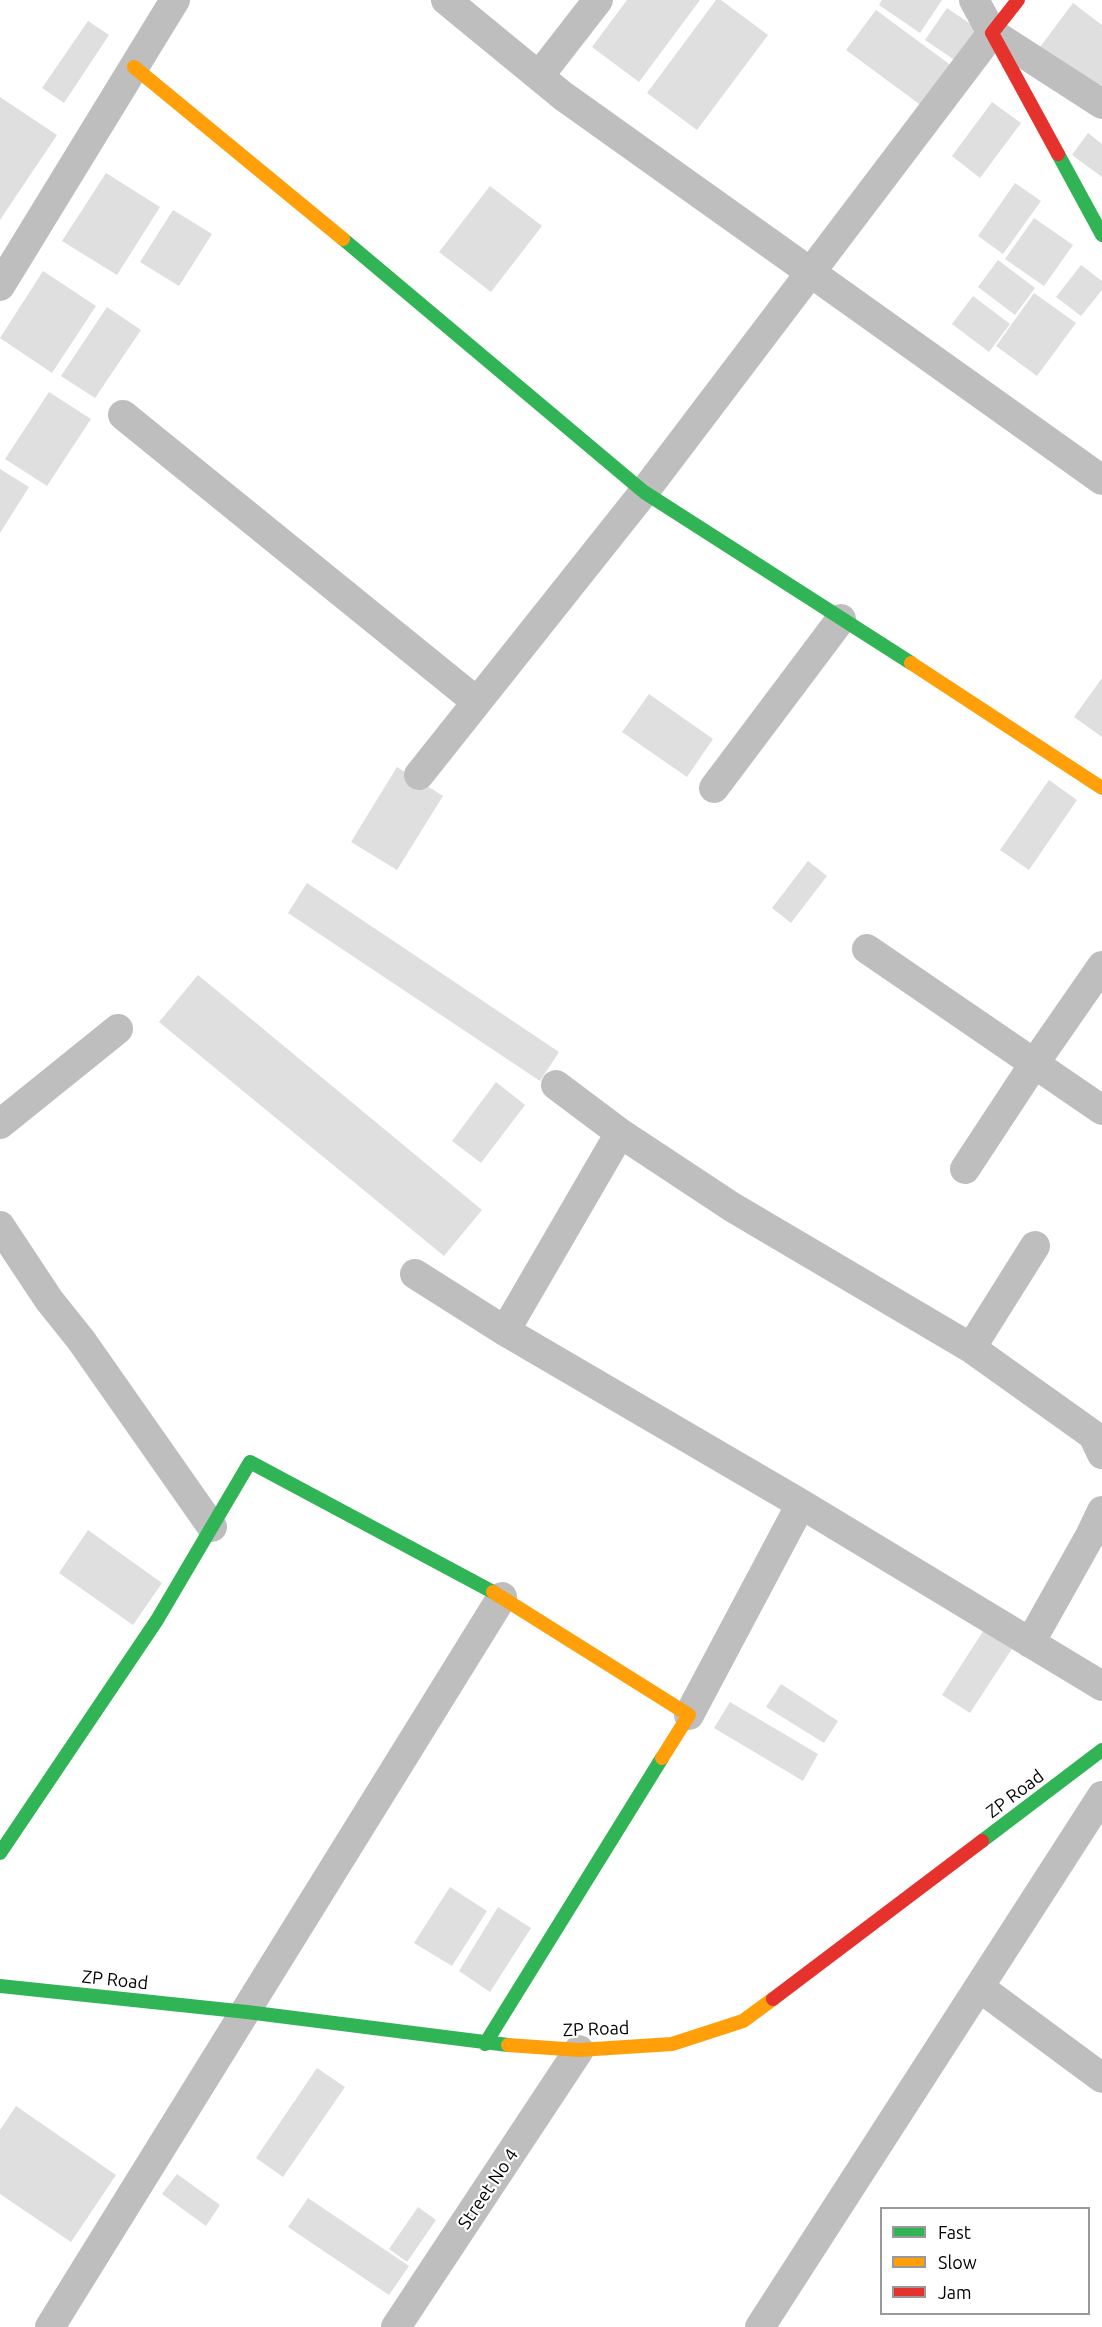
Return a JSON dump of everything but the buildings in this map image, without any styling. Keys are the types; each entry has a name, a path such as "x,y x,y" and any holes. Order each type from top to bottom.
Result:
{"street":[{"path":"0,286 175,0"},
{"path":"446,0 562,96 1102,480"},
{"path":"539,76 598,0"},
{"path":"974,0 1102,235"},
{"path":"419,775 644,492 1018,0"},
{"path":"992,33 1102,104"},
{"path":"134,67 365,257 644,492 1005,723 1102,788"},
{"path":"123,415 477,702"},
{"path":"714,788 841,619"},
{"path":"867,949 1102,1110"},
{"path":"965,1169 1102,966"},
{"path":"0,1124 118,1029"},
{"path":"556,1085 620,1133 732,1207 971,1348 1093,1435 1102,1454"},
{"path":"505,1331 620,1133"},
{"path":"0,1226 49,1300 81,1340 212,1527"},
{"path":"971,1348 1035,1246"},
{"path":"415,1274 505,1331 801,1504 1102,1686"},
{"path":"0,1852 157,1620 250,1462 502,1597 689,1715"},
{"path":"485,2044 689,1715 801,1504"},
{"path":"1030,1643 1102,1511"},
{"path":"50,2327 502,1597"},
{"name":"ZP Road","path":"0,1986 247,2012 485,2044 579,2050 672,2044 743,2021 809,1974 1102,1750"},
{"path":"760,2327 1102,1796"},
{"path":"979,1987 1102,2078"},
{"name":"Street No 4","path":"396,2327 579,2050"}],"traffic: fast":[{"path":"1058,154 1102,235"},
{"path":"343,239 644,492 911,663"},
{"path":"0,1853 157,1620 250,1462 493,1592"},
{"path":"982,1841 1102,1750"},
{"path":"485,2044 662,1758"},
{"path":"0,1986 247,2012 508,2045"}],"traffic: slow":[{"path":"134,67 343,239"},
{"path":"911,663 1102,788"},
{"path":"493,1592 689,1715 662,1758"},
{"path":"508,2045 579,2050 672,2044 743,2021 773,1999"}],"traffic: jam":[{"path":"1018,0 992,33 1058,154"},
{"path":"773,1999 982,1841"}]}
